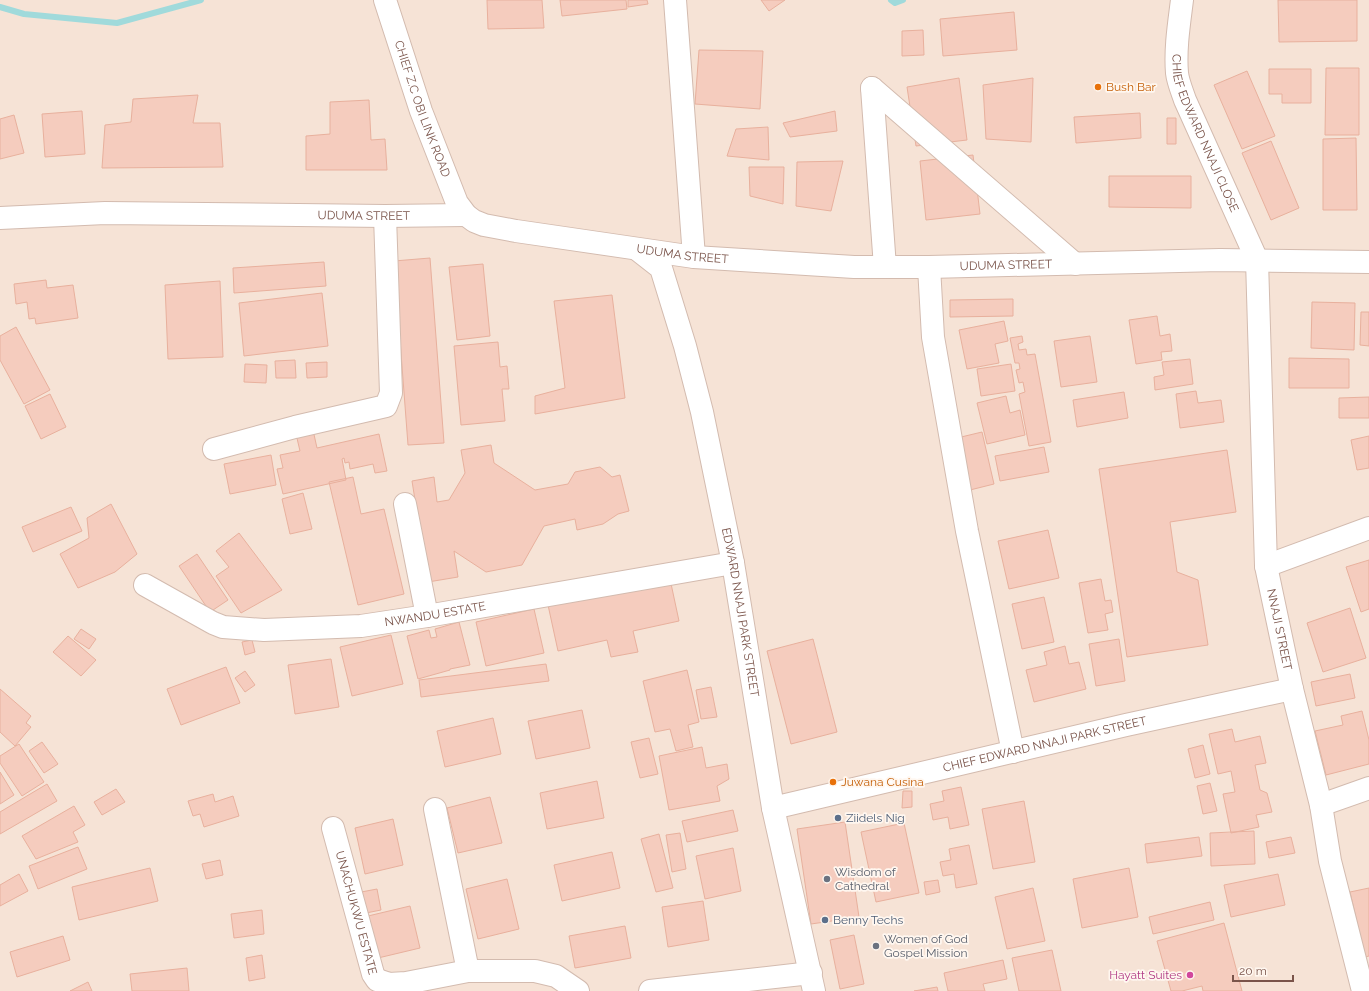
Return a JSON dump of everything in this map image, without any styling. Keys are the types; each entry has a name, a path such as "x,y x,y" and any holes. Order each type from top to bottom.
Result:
{"street":[{"name":"CHIEF Z.C OBI LINK ROAD","path":"385,0 424,118 457,203 466,215"},
{"path":"675,0 694,257"},
{"name":"CHIEF EDWARD NNAJI CLOSE","path":"1182,0 1177,44 1177,74 1179,82 1188,107 1258,260"},
{"path":"885,267 872,88 1075,264"},
{"name":"UDUMA STREET","path":"0,218 105,213 385,216 466,215 474,221 484,225 516,231 694,257 854,267 929,267 1220,260 1369,262"},
{"path":"214,449 295,427 386,406 391,393 385,216"},
{"name":"EDWARD NNAJI PARK STREET","path":"636,248 661,268 685,346 702,412 733,563 774,808 812,982"},
{"name":"NNAJI STREET","path":"1258,260 1266,566 1292,688 1321,805 1330,861 1363,991"},
{"path":"929,267 933,337 967,531 1013,752"},
{"path":"405,504 427,616"},
{"path":"1266,566 1369,528"},
{"name":"NWANDU ESTATE","path":"145,585 213,623 223,626 264,630 361,626 733,563"},
{"name":"CHIEF EDWARD NNAJI PARK STREET","path":"774,808 1126,725 1292,688"},
{"path":"1321,805 1369,788"},
{"path":"435,810 468,971"},
{"name":"UNACHUKWU ESTATE","path":"333,828 373,974 377,980 389,984 406,983 468,971 535,971 556,976 578,991"},
{"path":"650,991 812,982"}],"shaded area":[{"path":"0,0 1369,0 1369,991 0,991"}],"building":[{"path":"487,0 542,0 544,28 488,29"},
{"path":"560,0 626,0 627,9 562,16"},
{"path":"628,0 647,0 648,4 628,7"},
{"path":"761,0 785,0 769,11"},
{"path":"1278,0 1357,0 1357,41 1279,42"},
{"path":"1014,12 1017,50 943,56 940,19"},
{"path":"923,30 924,55 902,56 902,31"},
{"path":"699,50 763,51 760,109 695,104"},
{"path":"1326,68 1359,68 1359,135 1325,135"},
{"path":"1269,69 1311,69 1311,103 1282,103 1282,94 1269,94"},
{"path":"1247,71 1275,136 1242,149 1214,85"},
{"path":"959,78 967,140 916,146 907,87"},
{"path":"1033,78 1031,142 986,139 983,85"},
{"path":"198,95 193,123 220,123 223,167 102,168 105,125 131,122 133,99"},
{"path":"369,100 371,140 385,139 387,170 306,170 306,136 330,134 330,102"},
{"path":"82,111 85,154 45,157 42,114"},
{"path":"835,111 837,131 790,137 783,123"},
{"path":"1140,113 1141,138 1076,143 1074,117"},
{"path":"14,115 24,153 0,159 0,119"},
{"path":"1167,118 1176,118 1176,144 1167,144"},
{"path":"768,127 769,160 727,156 736,129"},
{"path":"1356,138 1357,210 1323,210 1323,139"},
{"path":"1271,141 1299,208 1271,220 1242,153"},
{"path":"973,155 980,214 926,220 920,161"},
{"path":"843,161 831,211 796,206 797,162"},
{"path":"749,167 784,167 783,204 750,196"},
{"path":"1109,176 1191,176 1191,208 1109,207"},
{"path":"430,258 444,443 408,445 394,261"},
{"path":"324,262 326,286 234,293 233,268"},
{"path":"483,264 490,336 457,340 449,267"},
{"path":"46,280 47,288 73,285 78,318 36,324 35,318 29,319 27,302 16,304 14,284"},
{"path":"220,281 223,357 168,359 165,285"},
{"path":"322,293 328,346 244,356 239,303"},
{"path":"612,295 625,398 535,414 535,396 565,388 554,301"},
{"path":"1013,299 1013,316 950,317 950,300"},
{"path":"1312,302 1355,303 1354,350 1311,348"},
{"path":"1361,312 1369,312 1369,346 1360,345"},
{"path":"1157,316 1160,336 1170,334 1172,351 1161,352 1162,360 1136,364 1129,320"},
{"path":"1004,321 1008,341 995,344 999,363 967,369 959,330"},
{"path":"16,327 50,390 24,404 0,360 0,336"},
{"path":"1022,336 1023,342 1018,344 1019,350 1026,349 1027,355 1035,354 1051,442 1029,446 1019,394 1025,392 1023,382 1019,383 1016,370 1020,369 1019,363 1015,363 1010,338"},
{"path":"1090,336 1097,382 1061,387 1054,341"},
{"path":"498,342 500,367 507,366 509,389 502,389 505,421 461,425 454,346"},
{"path":"1289,358 1349,359 1349,388 1289,388"},
{"path":"1190,359 1193,384 1155,390 1154,377 1164,375 1162,362"},
{"path":"295,360 296,378 276,378 275,361"},
{"path":"327,362 327,377 307,378 306,363"},
{"path":"245,364 267,365 266,383 244,382"},
{"path":"1011,364 1015,391 981,396 977,369"},
{"path":"1196,391 1198,403 1221,400 1224,422 1180,428 1176,394"},
{"path":"1124,392 1128,418 1077,427 1073,400"},
{"path":"50,394 66,427 41,439 25,406"},
{"path":"1006,396 1010,413 1020,410 1025,435 987,444 977,403"},
{"path":"1369,397 1369,418 1339,418 1339,398"},
{"path":"313,430 317,448 379,434 387,471 375,473 373,464 350,469 349,462 345,463 344,458 342,459 346,480 283,494 277,469 283,468 280,455 300,451 296,434"},
{"path":"982,432 994,484 970,490 957,438"},
{"path":"1369,436 1369,468 1357,470 1351,440"},
{"path":"491,445 494,463 535,490 568,484 575,472 600,467 612,477 620,475 629,511 618,514 603,524 577,530 575,519 544,526 522,565 486,572 454,551 458,577 428,582 412,481 434,477 437,502 449,500 465,473 461,450"},
{"path":"1044,447 1049,472 1000,481 995,456"},
{"path":"1227,450 1236,512 1170,522 1177,572 1198,580 1208,645 1127,657 1099,469"},
{"path":"271,455 276,485 230,494 224,464"},
{"path":"353,477 361,514 384,509 404,594 358,605 329,482"},
{"path":"303,493 312,529 290,534 282,499"},
{"path":"111,504 137,554 115,572 78,588 60,554 89,538 87,518"},
{"path":"71,507 82,531 33,552 22,527"},
{"path":"1048,530 1059,578 1009,589 998,541"},
{"path":"239,533 282,590 241,613 216,576 229,567 216,551"},
{"path":"197,554 228,600 210,612 179,566"},
{"path":"1369,560 1369,609 1361,612 1346,567"},
{"path":"670,579 679,621 633,631 638,652 611,657 607,640 558,651 548,605"},
{"path":"1101,579 1105,601 1111,600 1113,612 1105,614 1108,630 1088,633 1079,583"},
{"path":"1044,597 1054,642 1022,649 1012,604"},
{"path":"1350,608 1366,658 1323,672 1307,623"},
{"path":"534,609 544,653 486,666 476,622"},
{"path":"459,622 470,665 450,669 418,679 407,636 429,630 431,638 437,637 435,629"},
{"path":"81,629 96,639 89,649 74,639"},
{"path":"391,635 403,684 352,696 340,647"},
{"path":"68,636 96,660 81,676 53,652"},
{"path":"813,639 837,732 791,744 767,651"},
{"path":"1119,639 1125,681 1096,686 1089,644"},
{"path":"252,640 255,652 245,655 242,642"},
{"path":"1065,646 1069,664 1079,662 1086,689 1034,702 1026,670 1047,665 1044,652"},
{"path":"331,659 339,707 295,714 288,665"},
{"path":"546,664 549,681 421,697 419,680"},
{"path":"226,667 240,703 181,725 167,689"},
{"path":"687,670 699,722 688,725 693,747 676,751 670,729 655,732 643,681"},
{"path":"245,671 255,685 245,692 235,678"},
{"path":"1350,674 1355,698 1316,706 1311,682"},
{"path":"711,687 717,717 701,719 696,690"},
{"path":"0,689 31,716 26,723 31,727 15,746 0,732"},
{"path":"582,710 590,748 536,759 528,721"},
{"path":"1362,711 1369,740 1369,764 1326,775 1315,731 1343,725 1341,716"},
{"path":"493,718 501,754 445,767 437,731"},
{"path":"1232,729 1235,742 1260,736 1266,763 1255,765 1260,790 1267,793 1272,812 1256,815 1259,827 1231,833 1223,794 1235,792 1231,771 1218,774 1209,734"},
{"path":"649,738 658,774 640,778 631,742"},
{"path":"42,742 58,764 44,773 29,751"},
{"path":"19,744 44,782 22,796 0,763 0,756"},
{"path":"1203,745 1210,774 1195,778 1188,749"},
{"path":"702,747 706,768 727,764 729,779 717,786 720,801 669,810 659,756"},
{"path":"0,772 14,795 0,804"},
{"path":"597,781 604,818 547,829 540,793"},
{"path":"1210,783 1217,811 1203,814 1197,786"},
{"path":"47,784 57,801 0,834 0,812"},
{"path":"961,787 969,825 950,829 948,817 933,820 930,804 944,801 942,791"},
{"path":"116,789 125,802 102,815 94,802"},
{"path":"903,791 912,791 912,807 902,808"},
{"path":"213,794 215,802 233,796 239,816 204,827 200,814 193,816 188,801"},
{"path":"490,797 502,843 458,853 447,808"},
{"path":"1024,801 1035,862 993,869 982,809"},
{"path":"74,806 85,825 73,832 78,842 36,859 22,836"},
{"path":"733,810 738,831 687,842 682,821"},
{"path":"393,819 403,865 365,874 355,828"},
{"path":"845,822 859,917 811,924 797,829"},
{"path":"904,823 919,893 876,902 861,832"},
{"path":"1254,831 1255,864 1211,866 1210,833"},
{"path":"680,833 686,869 672,872 666,835"},
{"path":"659,834 673,888 656,892 641,839"},
{"path":"1199,837 1202,856 1147,863 1145,844"},
{"path":"1291,837 1295,853 1269,858 1266,842"},
{"path":"969,845 977,884 956,888 954,874 943,876 940,862 951,860 949,849"},
{"path":"78,847 87,869 38,889 29,866"},
{"path":"733,848 741,891 705,899 696,856"},
{"path":"612,852 620,888 562,901 554,865"},
{"path":"220,860 223,875 206,879 202,864"},
{"path":"150,868 158,901 79,920 72,887"},
{"path":"1129,868 1138,917 1082,928 1073,879"},
{"path":"19,874 28,891 0,906 0,885"},
{"path":"1278,874 1285,905 1231,917 1224,885"},
{"path":"507,879 519,929 478,939 466,889"},
{"path":"938,880 940,892 926,895 924,882"},
{"path":"1033,888 1045,941 1007,949 995,897"},
{"path":"1369,888 1369,956 1365,957 1350,892"},
{"path":"377,889 381,910 361,914 356,893"},
{"path":"703,901 709,940 668,947 662,907"},
{"path":"1210,902 1214,920 1153,934 1149,917"},
{"path":"410,906 420,948 378,958 368,916"},
{"path":"262,910 264,934 234,938 231,914"},
{"path":"1224,923 1242,991 1203,991 1202,986 1182,991 1171,991 1157,941"},
{"path":"625,926 631,958 575,968 569,936"},
{"path":"854,935 864,984 840,989 830,940"},
{"path":"63,936 70,960 17,977 10,952"},
{"path":"1052,950 1061,991 1019,991 1012,958"},
{"path":"262,955 265,978 249,981 246,958"},
{"path":"1003,960 1007,979 983,984 985,991 948,991 944,973"},
{"path":"187,968 189,991 132,991 130,974"},
{"path":"88,982 92,991 70,991"},
{"path":"937,987 938,991 914,991"}],"waterway":[{"path":"0,7 24,14 117,23 201,0"},
{"path":"891,0 895,3 903,0"}],"place":[{"name":"Bush Bar","path":"1098,87"},
{"name":"Juwana Cusina","path":"833,782"},
{"name":"Ziidels Nig","path":"838,818"},
{"name":"Wisdom of Cathedral","path":"827,879"},
{"name":"Benny Techs","path":"825,920"},
{"name":"Women of God Gospel Mission","path":"876,946"},
{"name":"Hayatt Suites","path":"1190,975"}]}
